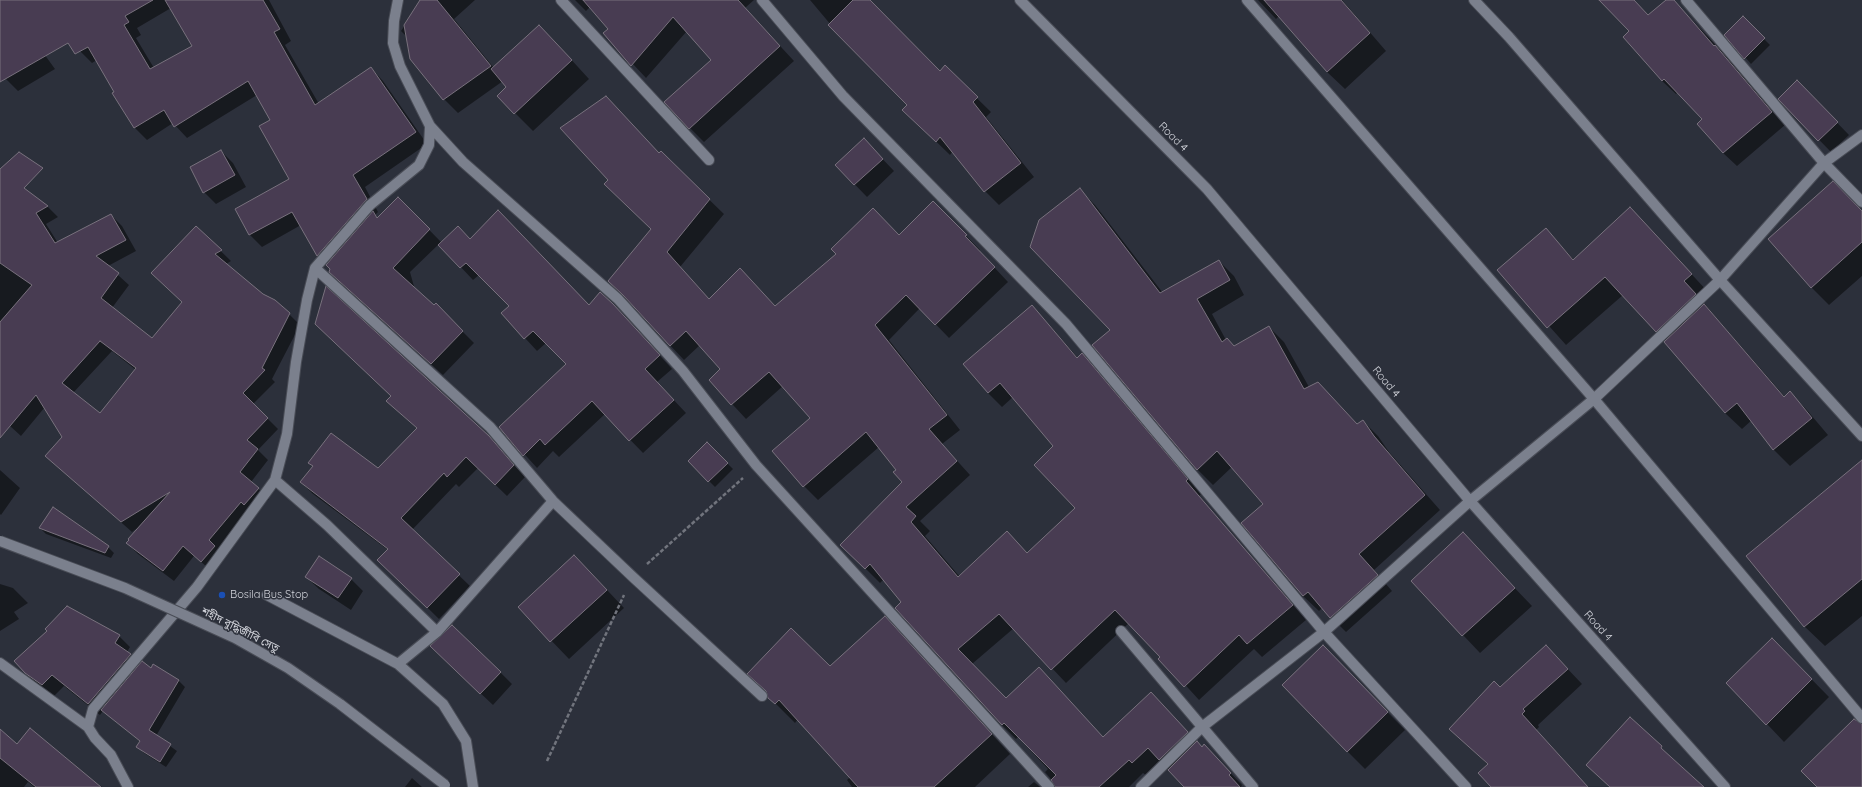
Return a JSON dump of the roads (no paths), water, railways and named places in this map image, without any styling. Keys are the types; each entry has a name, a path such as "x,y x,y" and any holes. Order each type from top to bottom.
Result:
{"street":[{"path":"398,0 394,21 393,43 400,66 430,126 463,162 618,299 683,371 756,465 1049,787"},
{"path":"561,0 709,160"},
{"path":"762,0 843,96 1066,324 1324,632 1466,787"},
{"name":"Road 4","path":"1020,0 1207,189 1470,501 1725,787"},
{"path":"1247,0 1594,399 1862,718"},
{"path":"1474,0 1509,37 1720,280 1862,436"},
{"path":"1686,0 1824,163 1862,202"},
{"path":"88,726 93,709 197,587 275,480 287,434 296,362 307,300 315,268 370,205 418,165 428,145 430,126"},
{"path":"1142,787 1202,727 1324,632 1470,501 1594,399 1720,280 1824,163 1862,135"},
{"path":"315,268 490,427 554,501 632,577 762,696"},
{"path":"275,480 327,525 437,632"},
{"path":"398,664 437,632 554,501"},
{"name":"শহীদ বুদ্ধিজীবি সেতু","path":"0,540 125,588 235,638 288,668 334,700 445,785"},
{"path":"267,595 398,664 443,704 466,741 473,787"},
{"path":"1121,631 1254,787"},
{"path":"0,663 88,726 95,738 111,755 128,787"}],"place":[{"name":"Bosila Bus Stop","path":"222,595"}]}
